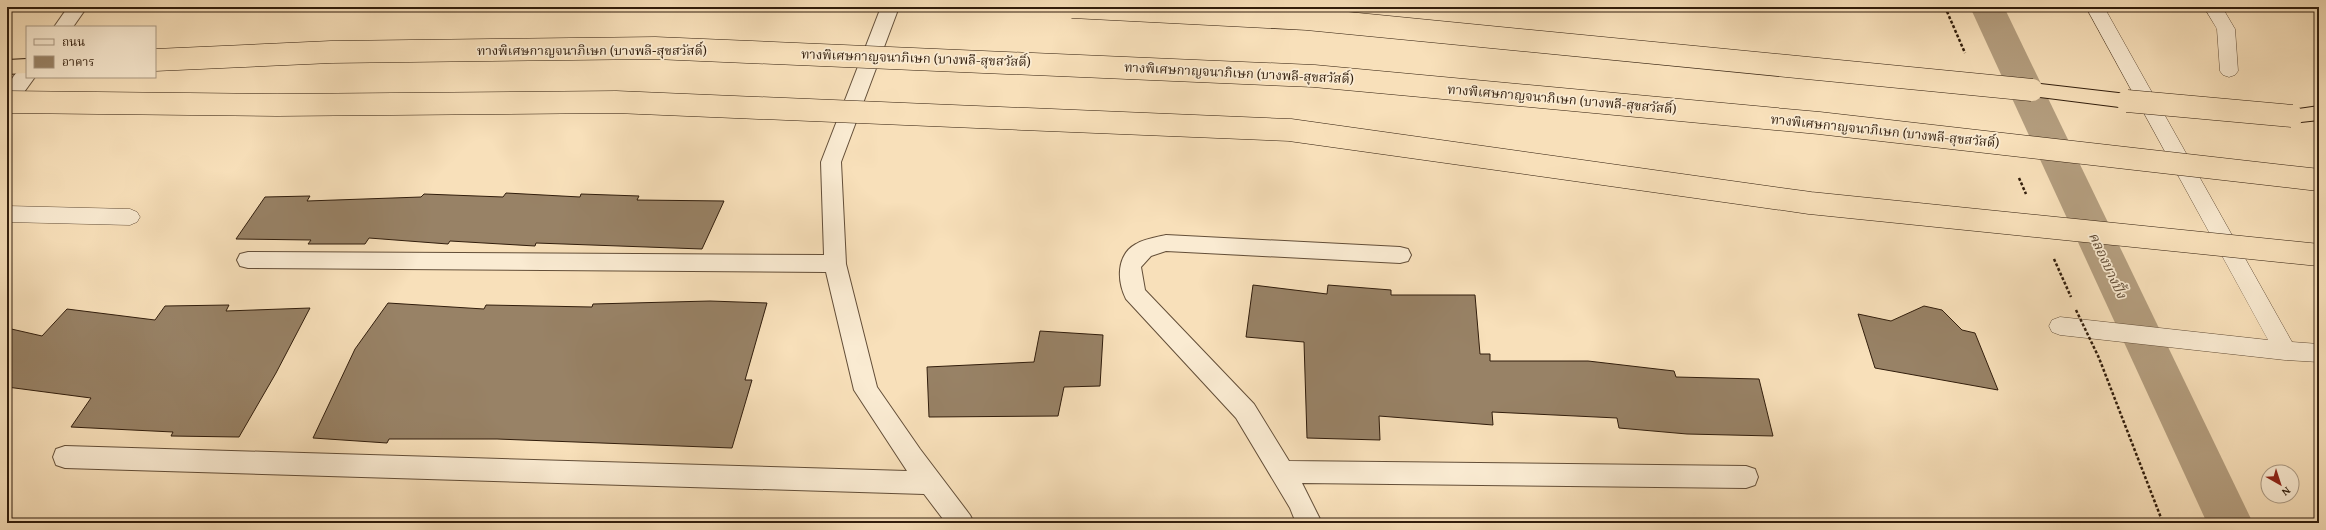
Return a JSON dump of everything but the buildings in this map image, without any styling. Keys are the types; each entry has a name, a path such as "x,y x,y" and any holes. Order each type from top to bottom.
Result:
{"highway":[{"path":"1072,7 1307,19 1792,65 2319,120"},
{"name":"ทางพิเศษกาญจนาภิเษก (บางพลี-สุขสวัสดิ์)","path":"156,60 331,52 655,48 1314,76 1819,123 2319,180"},
{"path":"7,67 26,66"},
{"path":"7,101 277,105 616,102 1290,130 1810,202 2319,256"},
{"path":"2292,116 2319,113"}],"street":[{"path":"64,26 78,7"},
{"path":"890,7 831,162 835,264 866,390 961,523"},
{"path":"7,101 26,75"},
{"path":"1308,523 1300,502 1245,411 1134,293 1130,265 1143,250 1166,243 1400,255"},
{"path":"248,260 835,264"},
{"path":"65,458 932,483"},
{"path":"1282,472 1746,477"}],"lane":[{"path":"2095,7 2284,351"},
{"path":"2213,7 2226,29 2229,71"},
{"path":"7,214 130,216"},
{"path":"2060,326 2098,332 2284,351 2319,353"}],"path":[{"path":"2076,310 2099,358 2163,523"}],"waterway":[{"name":"คลองบางปิ้ง","path":"1987,7 2230,523"}]}
